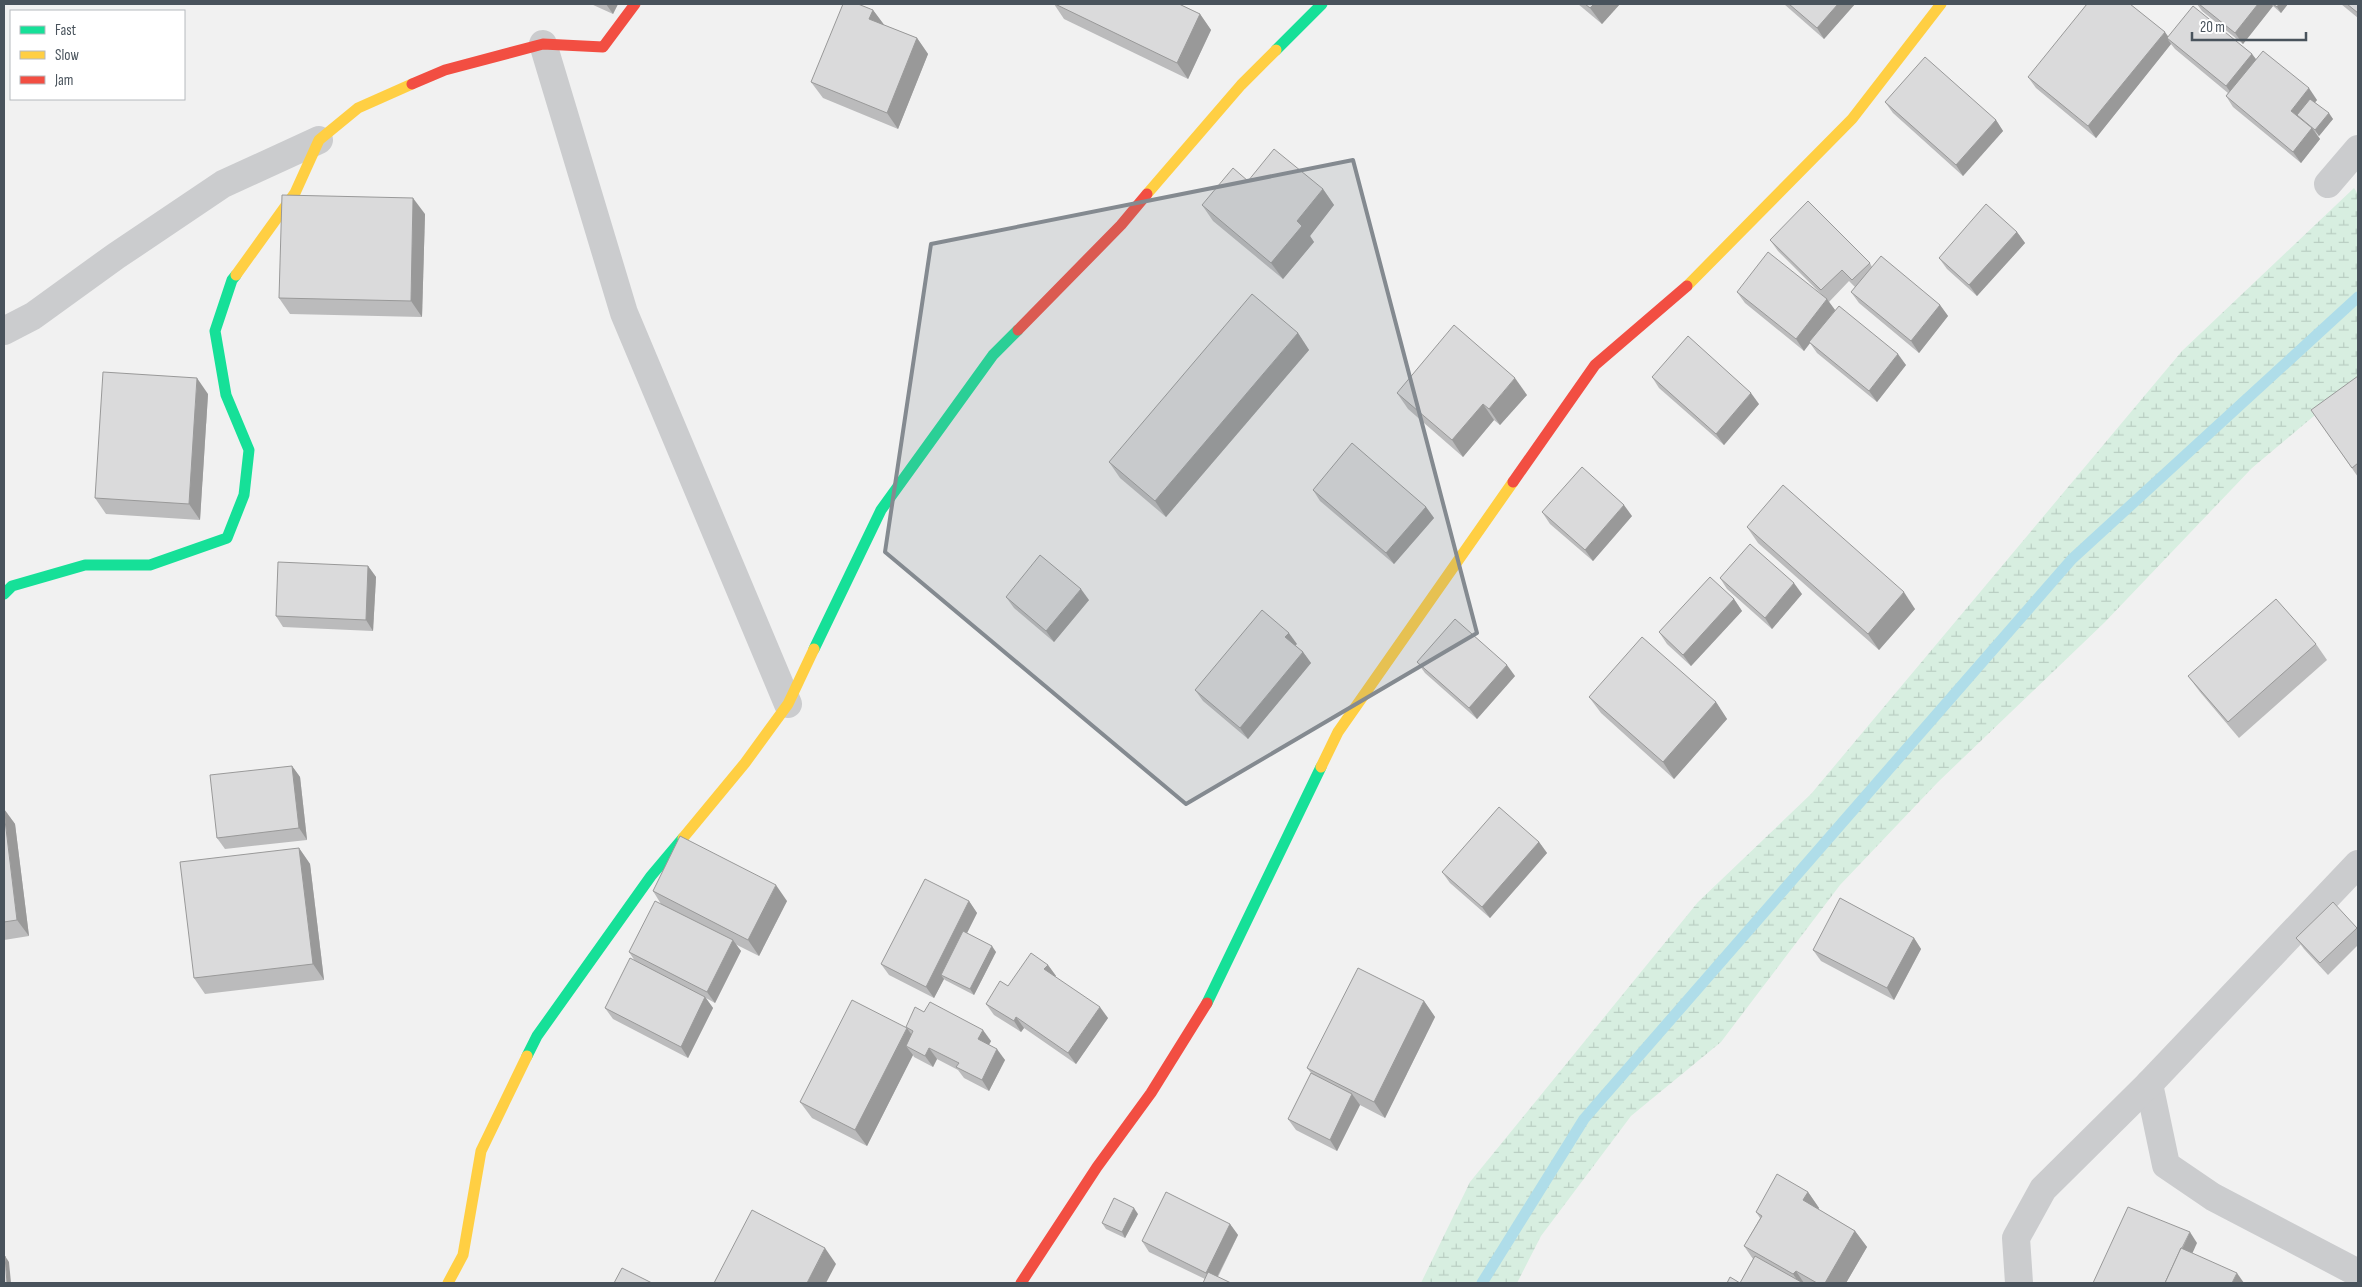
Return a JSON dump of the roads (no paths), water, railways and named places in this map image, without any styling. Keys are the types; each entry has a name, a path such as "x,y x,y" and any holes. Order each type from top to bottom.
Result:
{"street":[{"path":"4,331 33,316 116,256 223,184 319,140 358,108 445,70 543,44 603,47 636,4"},
{"path":"448,1283 463,1255 481,1151 537,1036 651,876 745,763 788,704 880,510 993,355 1121,225 1241,85 1322,4"},
{"path":"1021,1283 1097,1167 1152,1093 1212,993 1338,732 1595,364 1694,280 1852,120 1942,4"},
{"path":"543,44 624,314 788,704"},
{"path":"4,594 12,586 85,565 150,565 227,538 244,495 249,450 226,394 215,331 232,280 295,193 319,140"},
{"path":"2328,184 2358,149"},
{"path":"2019,1283 2016,1238 2043,1189 2149,1084 2358,864"},
{"path":"2149,1084 2166,1165 2214,1198 2358,1273"}],"waterway":[{"path":"1482,1283 1584,1119 2072,559 2358,297"}]}
